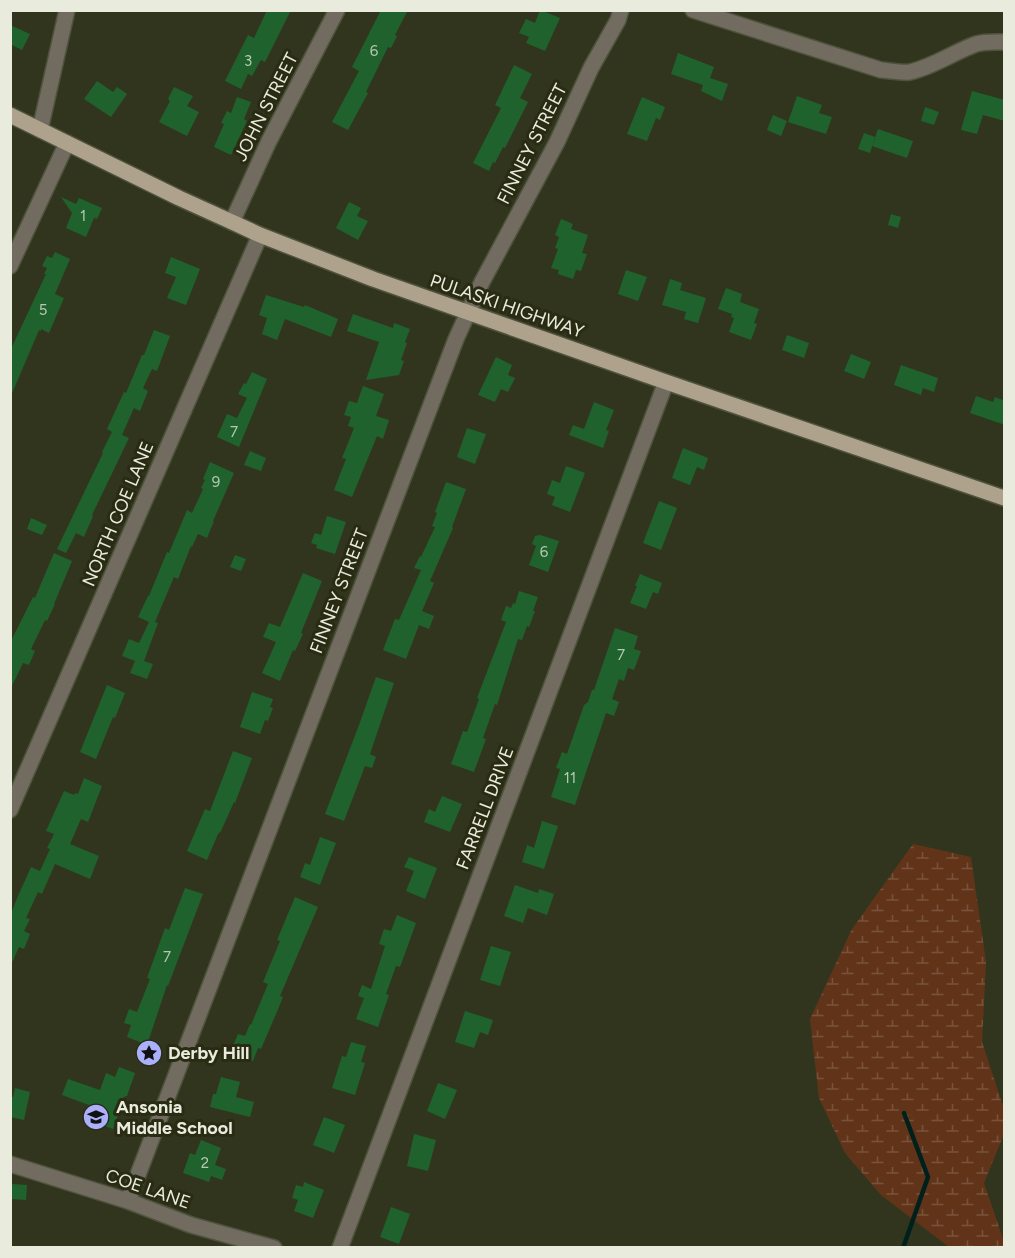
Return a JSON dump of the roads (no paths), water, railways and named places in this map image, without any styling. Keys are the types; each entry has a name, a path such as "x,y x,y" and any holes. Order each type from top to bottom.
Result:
{"main road":[{"name":"PULASKI HIGHWAY","path":"10,115 260,235 373,279 1005,498"}],"street":[{"path":"40,130 67,10"},
{"name":"JOHN STREET","path":"232,222 269,141 337,10"},
{"name":"FINNEY STREET","path":"128,1201 456,339 467,313 557,142 621,10"},
{"path":"693,10 881,70 894,72 921,69 976,44 1005,42"},
{"path":"10,266 17,235 67,143"},
{"name":"NORTH COE LANE","path":"10,810 260,235"},
{"name":"FARRELL DRIVE","path":"340,1248 666,382"},
{"name":"COE LANE","path":"10,1164 128,1201 191,1225 274,1248"}],"waterway":[{"path":"903,1248 928,1177 904,1113"}],"place":[{"name":"Derby Hill","path":"149,1053"},
{"name":"Ansonia Middle School","path":"96,1117"}]}
